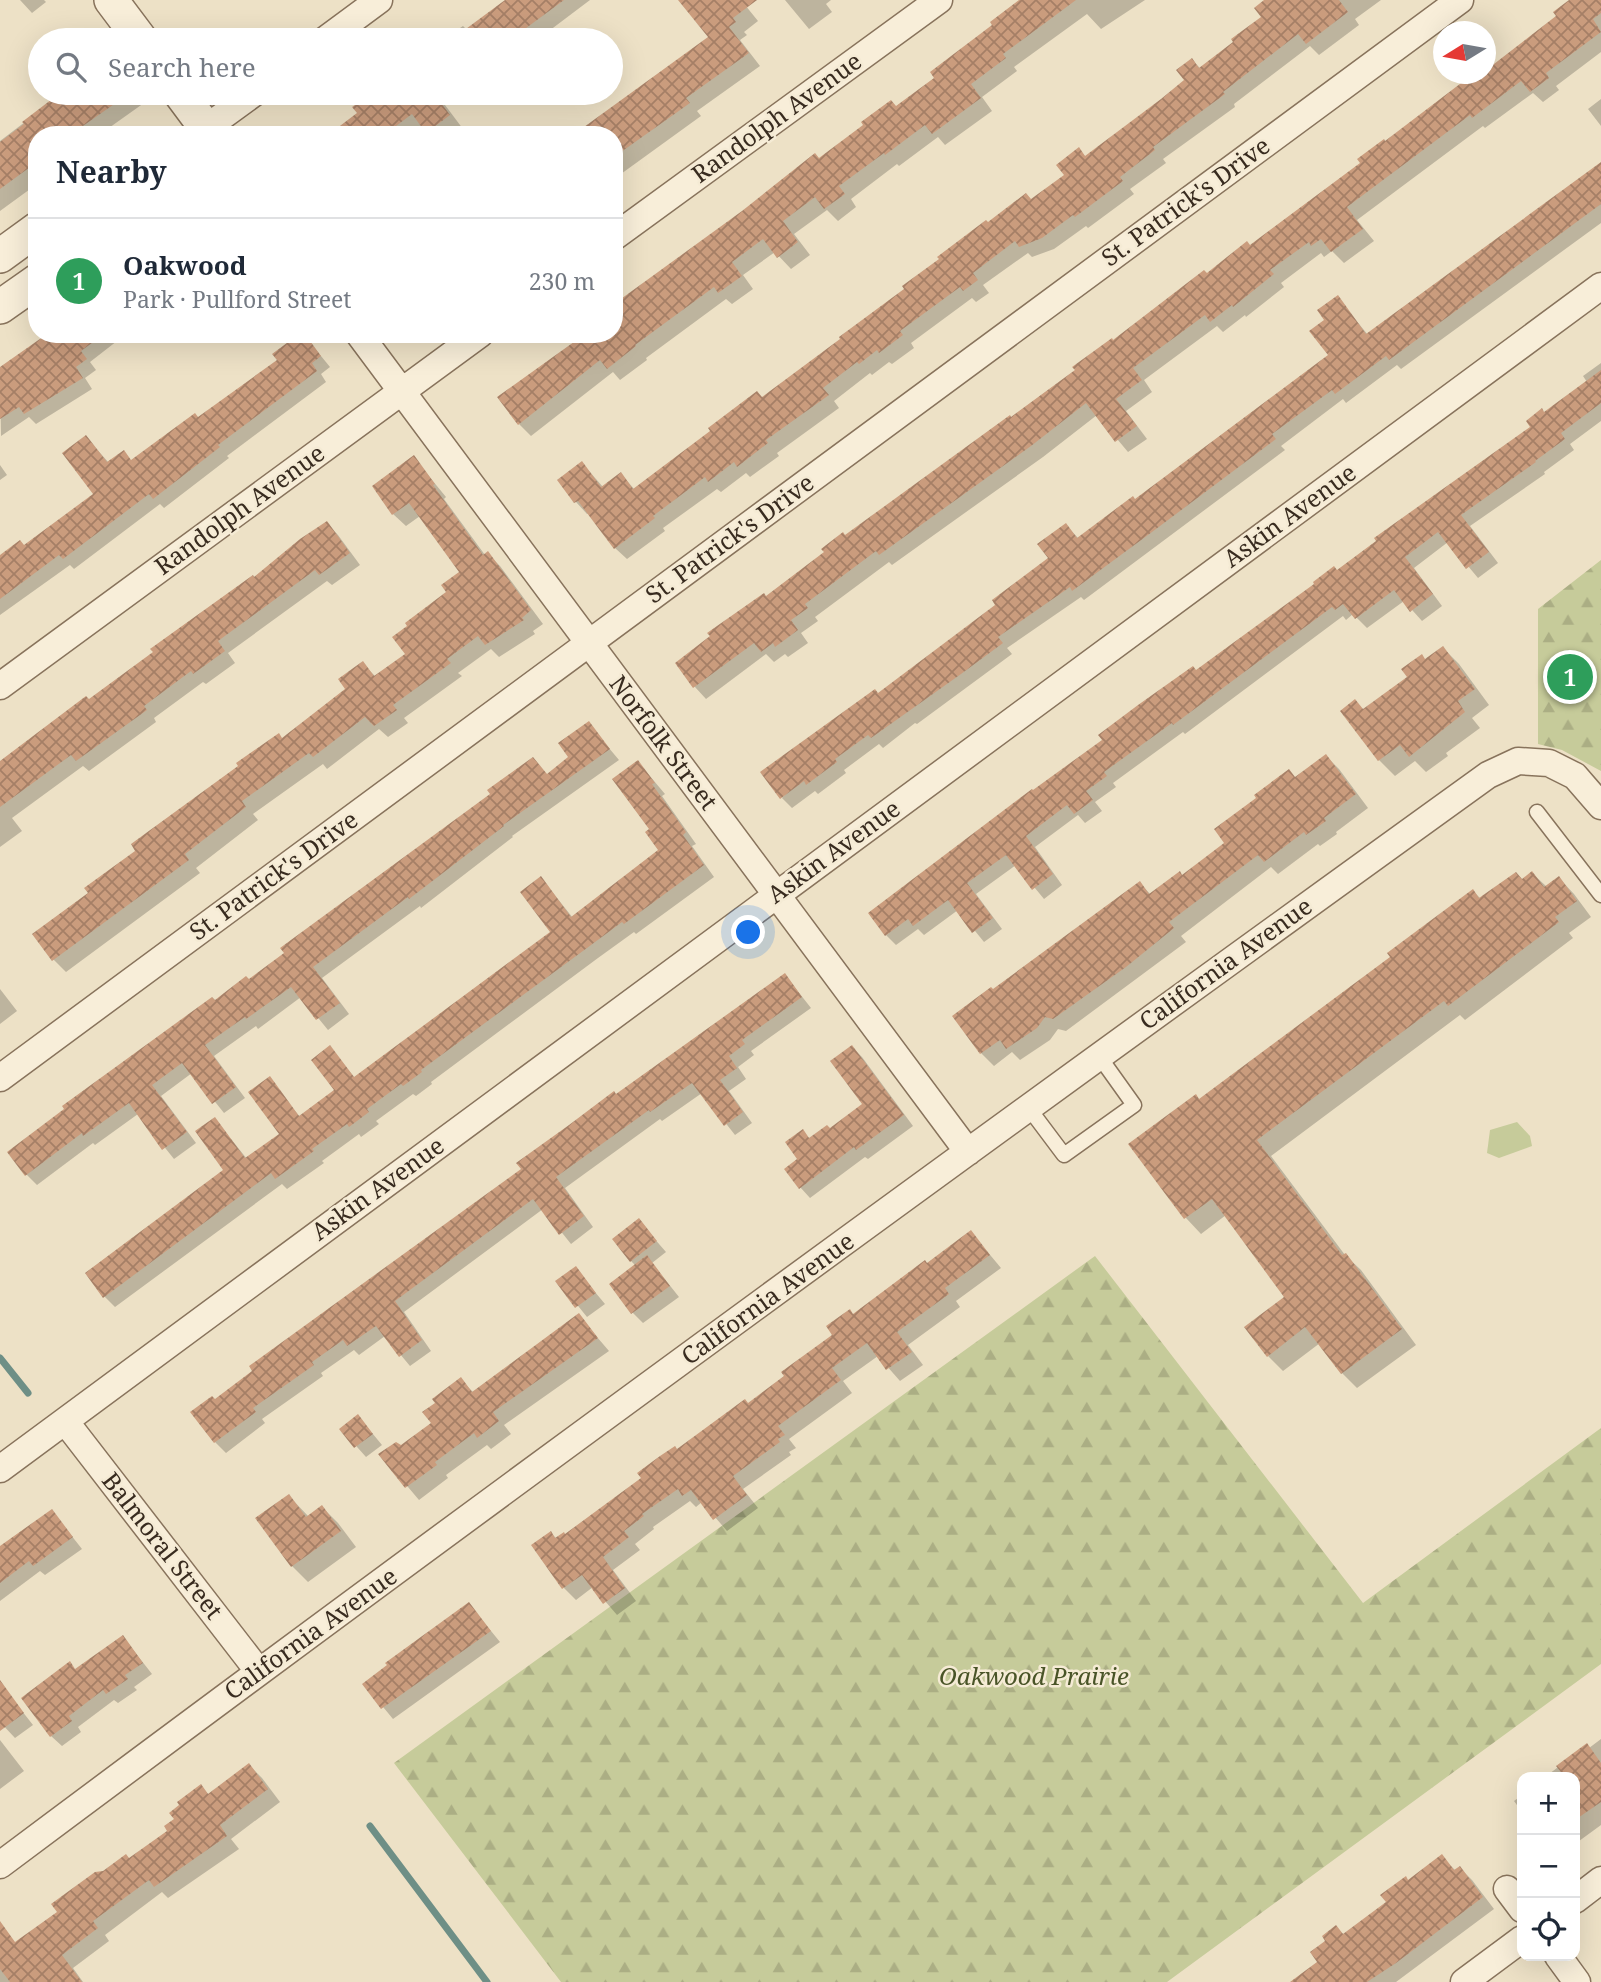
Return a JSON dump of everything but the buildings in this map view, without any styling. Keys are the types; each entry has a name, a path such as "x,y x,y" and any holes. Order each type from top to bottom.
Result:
{"street":[{"path":"111,0 132,28"},
{"path":"341,28 379,0"},
{"name":"Randolph Avenue","path":"623,230 939,0"},
{"name":"St. Patrick's Drive","path":"0,1078 1460,0"},
{"path":"187,105 198,126"},
{"path":"211,126 238,105"},
{"path":"0,256 28,236"},
{"name":"Askin Avenue","path":"0,1469 1601,286"},
{"path":"0,307 28,287"},
{"name":"Norfolk Street","path":"366,343 968,1152"},
{"name":"Randolph Avenue","path":"0,686 468,343"},
{"name":"California Avenue","path":"0,1865 1028,1107 1488,775 1518,761 1549,764 1575,776 1601,806"},
{"name":"Balmoral Street","path":"65,1421 259,1672"},
{"path":"1578,1898 1601,1880"},
{"path":"1464,1982 1517,1943"},
{"path":"1562,1961 1577,1982"}],"lane":[{"path":"1537,812 1601,895"},
{"path":"1028,1107 1064,1155 1134,1105 1099,1056"}],"green space":[{"path":"1601,560 1601,771 1562,750 1538,744 1538,609"},
{"path":"1517,1122 1530,1136 1532,1146 1499,1158 1487,1153 1490,1130"},
{"name":"Oakwood Prairie","path":"1095,1256 1363,1603 1601,1428 1601,1664 1167,1982 561,1982 394,1763"}],"waterway":[{"path":"0,1358 28,1393"},
{"path":"370,1826 487,1982"}],"place":[{"name":"Oakwood","path":"1570,677"}]}
